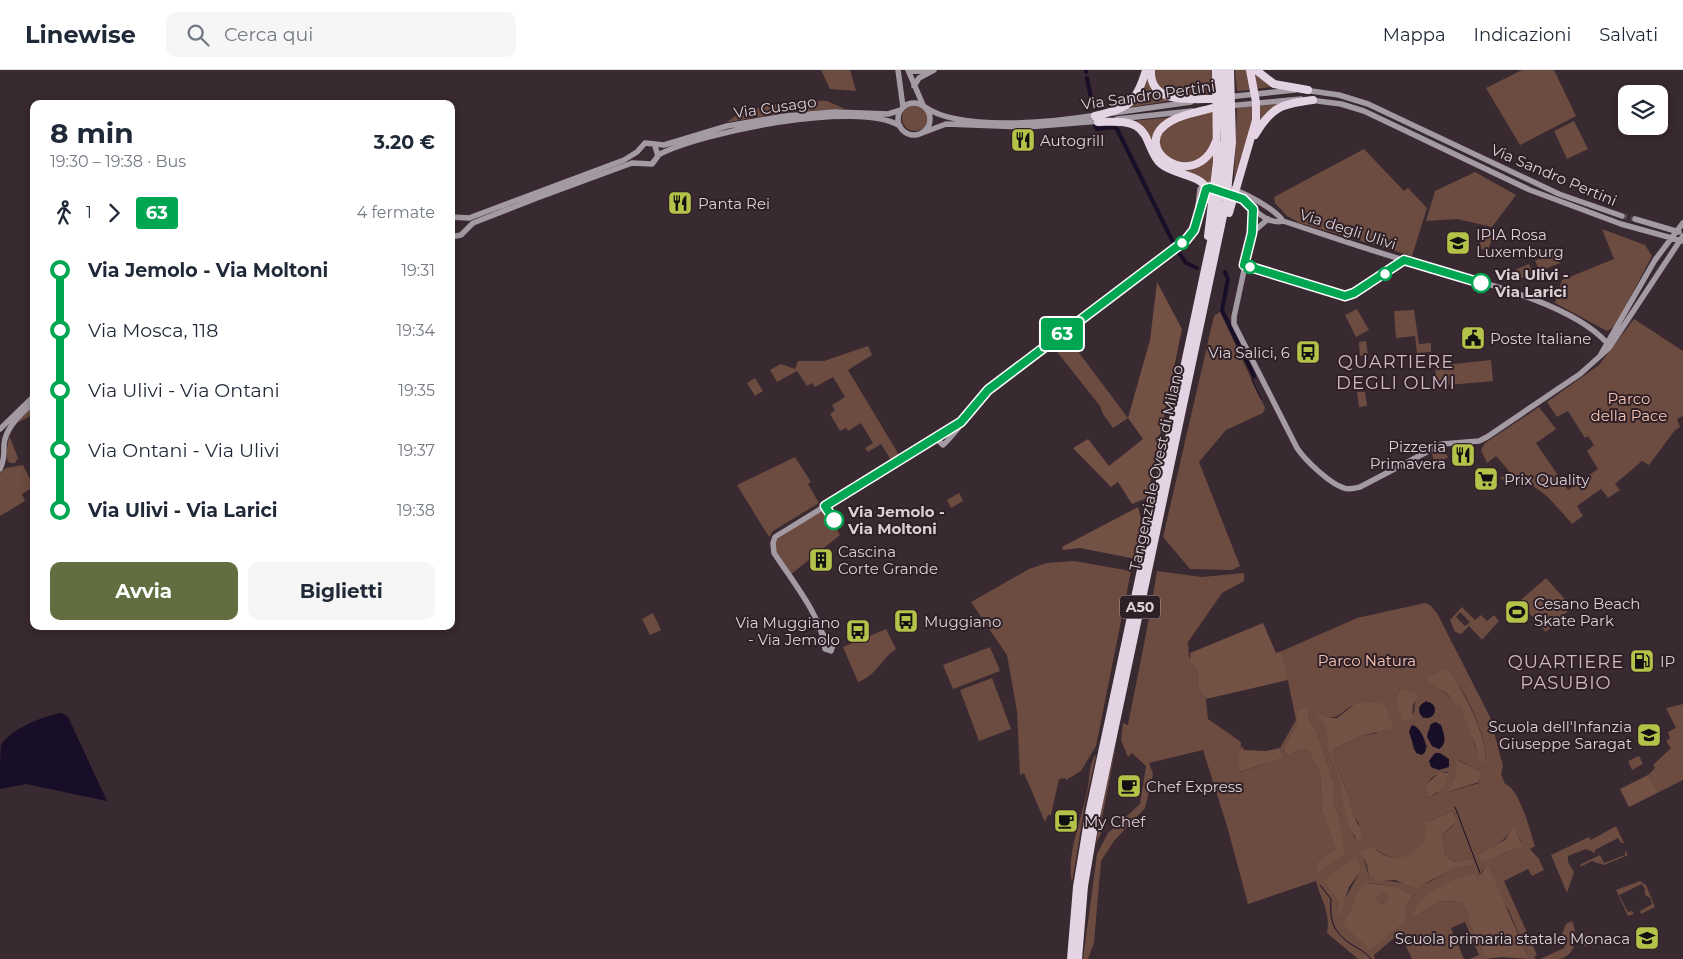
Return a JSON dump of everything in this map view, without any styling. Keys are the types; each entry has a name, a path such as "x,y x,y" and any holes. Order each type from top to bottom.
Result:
{"highway":[{"path":"1097,119 1130,103 1139,91 1146,70"},
{"path":"1151,70 1152,82 1163,95 1183,99 1213,99"},
{"name":"Tangenziale Ovest di Milano","path":"1078,959 1084,886 1095,821 1215,258 1225,120 1223,70"},
{"name":"Tangenziale Ovest di Milano","path":"1224,88 1230,70"},
{"path":"1202,285 1211,211 1238,181 1256,120 1255,93 1250,70"},
{"path":"1256,70 1274,84 1308,90"},
{"path":"1215,73 1224,88"},
{"path":"1250,145 1263,122 1276,108 1288,103 1313,100"},
{"path":"1212,108 1182,116 1166,124 1158,134 1157,148 1165,161 1178,166 1187,166 1204,160 1209,155 1225,120"},
{"path":"1097,119 1135,126 1142,131 1156,159 1163,166 1201,181 1220,201"},
{"path":"1218,137 1222,178"},
{"name":"Tangenziale Ovest di Milano","path":"1071,959 1073,915 1084,837 1220,201"}],"main road":[{"path":"908,70 917,72 932,70"},
{"path":"898,73 902,108 898,118 900,126 910,134 922,132 930,122 929,113 914,86 908,70"},
{"path":"914,86 919,78 932,70"},
{"name":"Via Sandro Pertini","path":"924,106 933,113 947,118 993,122 1045,122 1097,119 1255,93 1308,90 1339,95 1368,104 1542,186 1622,216"},
{"name":"Via Sandro Pertini","path":"922,132 946,124 1033,127 1256,102 1313,100 1364,111 1530,190 1621,224 1683,241"},
{"path":"902,108 913,103 924,106"},
{"name":"Via Cusago","path":"455,217 469,218 624,160 637,152 645,143 655,146 727,126 779,116 834,112 888,114 902,108"},
{"name":"Via Cusago","path":"455,236 461,235 472,223 626,165 652,164 658,155 673,148 716,135 792,120 855,118 890,121 900,126"},
{"path":"655,146 658,155"},
{"path":"637,152 642,163"},
{"path":"924,445 940,442 942,445 946,444 961,422 988,390 1186,240 1194,230 1200,189 1210,184 1228,188 1261,202 1253,209 1252,233 1234,324 1297,448 1308,461 1344,488 1360,487 1442,444 1479,441 1488,437 1580,374 1598,359 1683,235 1635,219"},
{"name":"Via degli Ulivi","path":"1198,211 1204,193 1210,188 1243,199 1253,209 1268,219 1283,221 1542,303 1600,334 1610,342"},
{"name":"Via degli Ulivi","path":"1261,202 1283,221"},
{"path":"1252,233 1268,219 1269,210"},
{"path":"461,218 465,229"},
{"path":"1610,342 1666,242 1681,225"},
{"name":"Via degli Ulivi","path":"1600,334 1613,334"},
{"path":"0,429 30,400"},
{"path":"0,469 4,458 2,442 12,423 30,407"},
{"path":"827,643 806,603 774,553 772,543 775,537 961,422"},
{"path":"940,442 941,434"}],"green space":[{"path":"821,70 850,70 856,91 830,89"},
{"path":"1147,70 1149,80 1173,100 1126,108"},
{"path":"1153,70 1212,70 1214,94 1173,96 1158,88"},
{"path":"1235,70 1248,70 1252,90 1237,91"},
{"path":"1253,70 1278,86 1256,89"},
{"path":"1522,70 1554,70 1576,116 1520,145 1486,88"},
{"path":"827,101 845,109 792,112 727,122 747,111 775,104"},
{"path":"1279,104 1258,126 1259,106"},
{"path":"915,105 924,109 928,118 924,127 915,131 906,127 902,118 906,109"},
{"path":"1255,106 1255,112 1234,180 1237,108"},
{"path":"1214,111 1214,139 1202,159 1183,164 1166,159 1158,141 1160,134 1165,128 1180,119"},
{"path":"1173,117 1160,129 1155,141 1157,152 1164,161 1176,166 1189,167 1203,162 1215,151 1212,182 1206,183 1191,173 1163,163 1155,153 1147,136 1133,121"},
{"path":"1574,121 1588,149 1567,159 1554,131"},
{"path":"1364,149 1404,191 1408,188 1427,208 1412,256 1300,223 1287,216 1275,203 1274,197"},
{"path":"1475,172 1516,195 1492,227 1457,219 1426,221 1435,191"},
{"path":"1602,229 1645,245 1652,256 1615,326 1607,331 1555,303 1562,280 1614,259"},
{"path":"1483,232 1493,235 1488,251 1479,248"},
{"path":"1555,252 1560,263 1540,271 1535,261"},
{"path":"1529,264 1533,273 1514,282 1510,272"},
{"path":"1357,309 1369,330 1356,337 1345,315"},
{"path":"1414,310 1419,344 1431,343 1431,352 1417,353 1415,336 1396,338 1394,311"},
{"path":"1220,312 1265,408 1263,413 1226,430 1199,462 1240,566 1232,570 1190,569 1163,537 1214,316"},
{"name":"Parco della Pace","path":"1634,319 1683,351 1683,416 1677,419 1680,427 1675,430 1649,465 1642,461 1615,484 1620,490 1608,498 1601,489 1577,506 1583,516 1572,524 1537,488 1521,480 1519,485 1514,481 1500,479 1509,471 1496,456 1487,463 1481,450 1485,443 1539,407 1556,429 1536,443 1568,490 1598,469 1587,451 1594,445 1588,436 1585,438 1568,411 1557,417 1547,402 1599,365"},
{"path":"1068,338 1128,418 1113,428 1100,406 1054,348"},
{"path":"1366,341 1368,355 1360,356 1359,342"},
{"path":"868,346 872,355 848,370 899,455 891,460 881,444 868,452 865,448 873,443 861,423 848,431 846,428 840,431 830,414 835,410 832,405 845,397 833,377 815,387 812,383 807,386 797,371 777,382 770,370 781,364 795,369 798,361 824,361"},
{"path":"1491,360 1493,381 1437,386 1435,366"},
{"path":"755,378 763,391 755,396 747,383"},
{"path":"1357,392 1365,392 1367,406 1359,407"},
{"path":"30,410 30,416 17,423"},
{"path":"10,436 18,458 15,463 10,463 7,460"},
{"path":"1442,449 1448,457 1435,465 1432,454"},
{"path":"795,457 811,482 808,484 819,503 773,531 769,537 737,485"},
{"path":"23,465 30,479 30,489 22,494 25,501 0,516 0,473 6,468"},
{"path":"959,493 963,501 951,508 947,500"},
{"path":"824,509 840,535 790,575 776,551 776,540"},
{"path":"1074,561 1131,571 1096,746 1081,771 1066,780 1065,778 1059,779 1051,815 1048,815 1045,822 1024,773 1020,775 1017,711 1007,655 971,602 1029,569 1047,563"},
{"name":"Parco Natura","path":"1157,571 1202,577 1244,573 1244,581 1222,593 1188,642 1189,656 1197,669 1198,687 1206,699 1208,719 1241,742 1240,772 1284,758 1280,748 1296,720 1282,651 1357,618 1425,603 1430,605 1437,613 1490,717 1503,766 1501,774 1505,784 1510,787 1520,802 1535,846 1530,849 1539,859 1544,870 1532,876 1528,869 1504,881 1537,955 1534,957 1535,959 1529,959 1509,911 1483,870 1478,878 1458,881 1430,892 1418,907 1415,917 1441,901 1461,902 1466,910 1470,925 1485,959 1469,959 1479,955 1465,922 1451,928 1464,959 1412,959 1400,933 1374,955 1375,959 1358,959 1327,933 1328,918 1316,881 1248,904 1227,826 1203,750 1149,763 1153,774 1145,808 1114,841 1101,861 1094,943 1088,959 1083,959 1097,854 1108,833 1140,804 1146,766 1132,753 1128,757 1121,740 1123,723 1128,725","holes":["1438,672 1455,681 1461,689 1472,708 1481,732 1485,761 1475,746 1469,722 1461,707 1436,685 1430,675","1400,688 1415,701 1414,714 1396,702","1426,700 1434,712 1433,715 1423,718 1419,711","1379,702 1377,733 1361,736 1332,750 1332,755 1349,797 1354,816 1359,824 1355,839 1342,802 1339,780 1329,753 1330,739 1323,715 1328,717 1336,716 1354,705","1308,716 1316,730 1333,781 1333,799 1338,813 1344,853 1316,863 1335,849 1322,811 1320,773 1308,750 1298,751 1288,756 1283,749 1297,724","1436,722 1443,746 1439,749 1427,734 1431,724","1409,731 1421,733 1427,746 1425,752 1414,750","1433,755 1449,759 1443,769 1434,769 1429,761","1458,760 1482,772 1479,783 1449,792","1442,773 1449,773 1438,793 1428,798 1427,787 1433,777","1453,811 1456,819 1455,822 1442,835 1445,855 1454,862 1471,859 1467,866 1451,870 1423,884 1380,880 1369,877 1362,852 1372,845 1381,853 1391,857 1401,858 1409,856 1417,851 1425,833 1425,821 1427,822","1514,826 1521,842 1519,847 1497,857 1478,855 1503,840","1360,872 1337,913 1338,901 1333,893","1368,883 1393,886 1413,894 1407,906 1405,919 1346,920 1354,906 1356,896"]},
{"path":"1546,578 1572,607 1546,632 1529,613 1527,615 1524,612 1522,615 1525,617 1522,619 1519,617 1517,619 1520,622 1517,624 1506,613"},
{"path":"1462,607 1475,620 1481,615 1487,621 1494,615 1499,621 1482,640 1469,626 1461,634 1455,632 1450,620","holes":["1460,612 1470,622 1465,626 1456,617"]},
{"path":"653,613 661,630 650,635 642,619"},
{"path":"886,629 896,649 874,672 858,682 843,647"},
{"path":"990,647 1000,671 953,689 943,665"},
{"path":"992,678 1011,729 979,741 960,690"},
{"path":"1683,704 1683,780 1659,792 1648,775 1655,768 1653,765 1671,748 1666,741 1670,738 1668,732 1676,728 1666,708"},
{"path":"1117,741 1102,818 1101,833 1096,843 1103,801"},
{"path":"1095,755 1072,883 1071,861 1073,849 1087,792 1091,764"},
{"path":"1639,756 1643,764 1632,770 1628,761"},
{"path":"1616,826 1624,843 1621,843 1618,838 1595,850 1595,853 1586,849 1568,856 1568,862 1574,872 1567,893 1551,855 1589,837 1591,840"},
{"path":"1625,850 1628,855 1604,865 1592,861 1580,867 1581,864 1600,855 1604,863 1625,855"},
{"path":"1640,881 1646,885 1655,907 1641,914 1640,911 1652,904 1650,898 1645,895 1645,889 1642,884 1619,895 1628,912 1632,911 1634,914 1628,916 1616,890"},
{"path":"1382,892 1388,898 1382,904 1376,898"},
{"path":"1572,921 1575,943 1570,953 1560,959 1540,959 1564,948 1566,943 1562,934 1566,924"},
{"path":"1584,934 1588,934 1592,940 1588,946 1584,946 1580,942 1580,938"}],"shaded area":[{"path":"1157,282 1182,329 1147,498 1132,504 1118,482 1111,487 1073,448 1088,439 1109,466 1143,439 1128,418 1150,340"},
{"path":"1138,507 1141,519 1136,559 1080,548 1063,550 1062,547"},
{"path":"1263,623 1276,653 1282,651 1288,680 1206,699 1198,687 1197,669 1191,662 1190,653"},
{"path":"1447,669 1467,700 1479,727 1483,740 1485,761 1478,760 1478,752 1461,707 1455,704 1446,693 1427,680 1430,675"},
{"path":"1400,688 1415,693 1417,697 1413,705 1412,718 1403,722 1396,702"},
{"path":"1379,702 1386,708 1393,728 1361,736 1332,750 1332,755 1360,829 1362,838 1357,840 1349,826 1342,802 1339,780 1329,753 1327,730 1324,722 1315,713 1337,718 1356,703"},
{"path":"1424,702 1430,702 1435,707 1433,716 1424,718 1419,713 1419,707"},
{"path":"1304,708 1308,709 1308,716 1316,730 1333,781 1333,799 1338,813 1345,853 1318,872 1316,863 1335,849 1322,811 1320,773 1308,750 1298,751 1288,756 1283,749 1297,724 1297,711"},
{"path":"62,713 68,717 107,801 26,784 0,789 1,745 5,739 28,724"},
{"path":"1436,722 1441,725 1445,738 1444,744 1439,749 1432,746 1427,737 1431,724"},
{"path":"1412,725 1421,732 1425,740 1426,749 1422,755 1416,753 1409,731"},
{"path":"1242,746 1244,750 1266,751 1280,748 1284,758 1239,772 1239,753"},
{"path":"1435,753 1440,753 1449,759 1449,767 1439,770 1431,767 1429,761"},
{"path":"1457,760 1482,772 1479,782 1448,792 1455,776"},
{"path":"1439,773 1449,773 1443,789 1428,798 1427,786"},
{"path":"1648,775 1659,792 1629,807 1620,789"},
{"path":"1453,811 1457,821 1442,835 1445,855 1454,862 1471,859 1474,864 1453,869 1416,888 1395,880 1380,881 1369,877 1367,865 1361,852 1372,845 1381,853 1390,857 1400,858 1409,855 1417,850 1423,842 1425,832 1424,820 1427,822"},
{"path":"1514,825 1522,846 1489,860 1482,861 1478,855 1505,840"},
{"path":"1355,858 1359,861 1360,872 1349,887 1339,917 1337,913 1338,901 1324,880"},
{"path":"1488,866 1529,959 1501,957 1485,959 1470,925 1466,910 1461,902 1441,901 1415,917 1413,916 1416,907 1429,893 1447,883 1474,873 1478,877"},
{"path":"1365,883 1393,886 1413,894 1407,906 1405,921 1370,950 1342,923 1349,914 1361,887","holes":["1383,892 1388,896 1383,904 1378,902 1376,898"]}],"waterway":[{"path":"1087,78 1092,103"},
{"path":"1095,126 1097,129 1113,127 1117,129 1174,244"},
{"path":"1178,251 1186,263 1197,268"},
{"path":"1225,272 1228,279 1222,310 1254,376"},
{"path":"1254,376 1252,380 1261,399"},
{"path":"1455,807 1480,873"},
{"path":"1320,885 1331,899 1331,918 1335,928 1342,937 1363,951 1371,959"}],"tunnel":[{"path":"1622,216 1635,219"}],"bus line":[{"name":"63","path":"834,520 825,506 961,422 988,390 1186,240 1194,230 1206,189 1219,190 1236,196 1243,199 1253,209 1252,233 1244,265 1342,296 1349,296 1387,273 1404,260 1481,283"}],"place":[{"name":"Autogrill","path":"1023,140"},
{"name":"Panta Rei","path":"680,203"},
{"name":"IPIA Rosa Luxemburg","path":"1458,243"},
{"name":"Via Ulivi - Via Larici","path":"1481,283"},
{"name":"Poste Italiane","path":"1473,338"},
{"name":"Via Salici, 6","path":"1308,352"},
{"name":"Pizzeria Primavera","path":"1463,455"},
{"name":"Prix Quality","path":"1486,479"},
{"name":"Via Jemolo - Via Moltoni","path":"834,520"},
{"name":"Cascina Corte Grande","path":"821,560"},
{"name":"Cesano Beach Skate Park","path":"1517,612"},
{"name":"Muggiano","path":"906,621"},
{"name":"Via Muggiano - Via Jemolo","path":"858,631"},
{"name":"IP","path":"1642,661"},
{"name":"Scuola dell'Infanzia Giuseppe Saragat","path":"1649,735"},
{"name":"Chef Express","path":"1129,786"},
{"name":"My Chef","path":"1066,821"},
{"name":"Scuola primaria statale Monaca","path":"1647,938"}],"district":[{"name":"QUARTIERE DEGLI OLMI","path":"1396,372"},
{"name":"QUARTIERE PASUBIO","path":"1566,672"}]}
